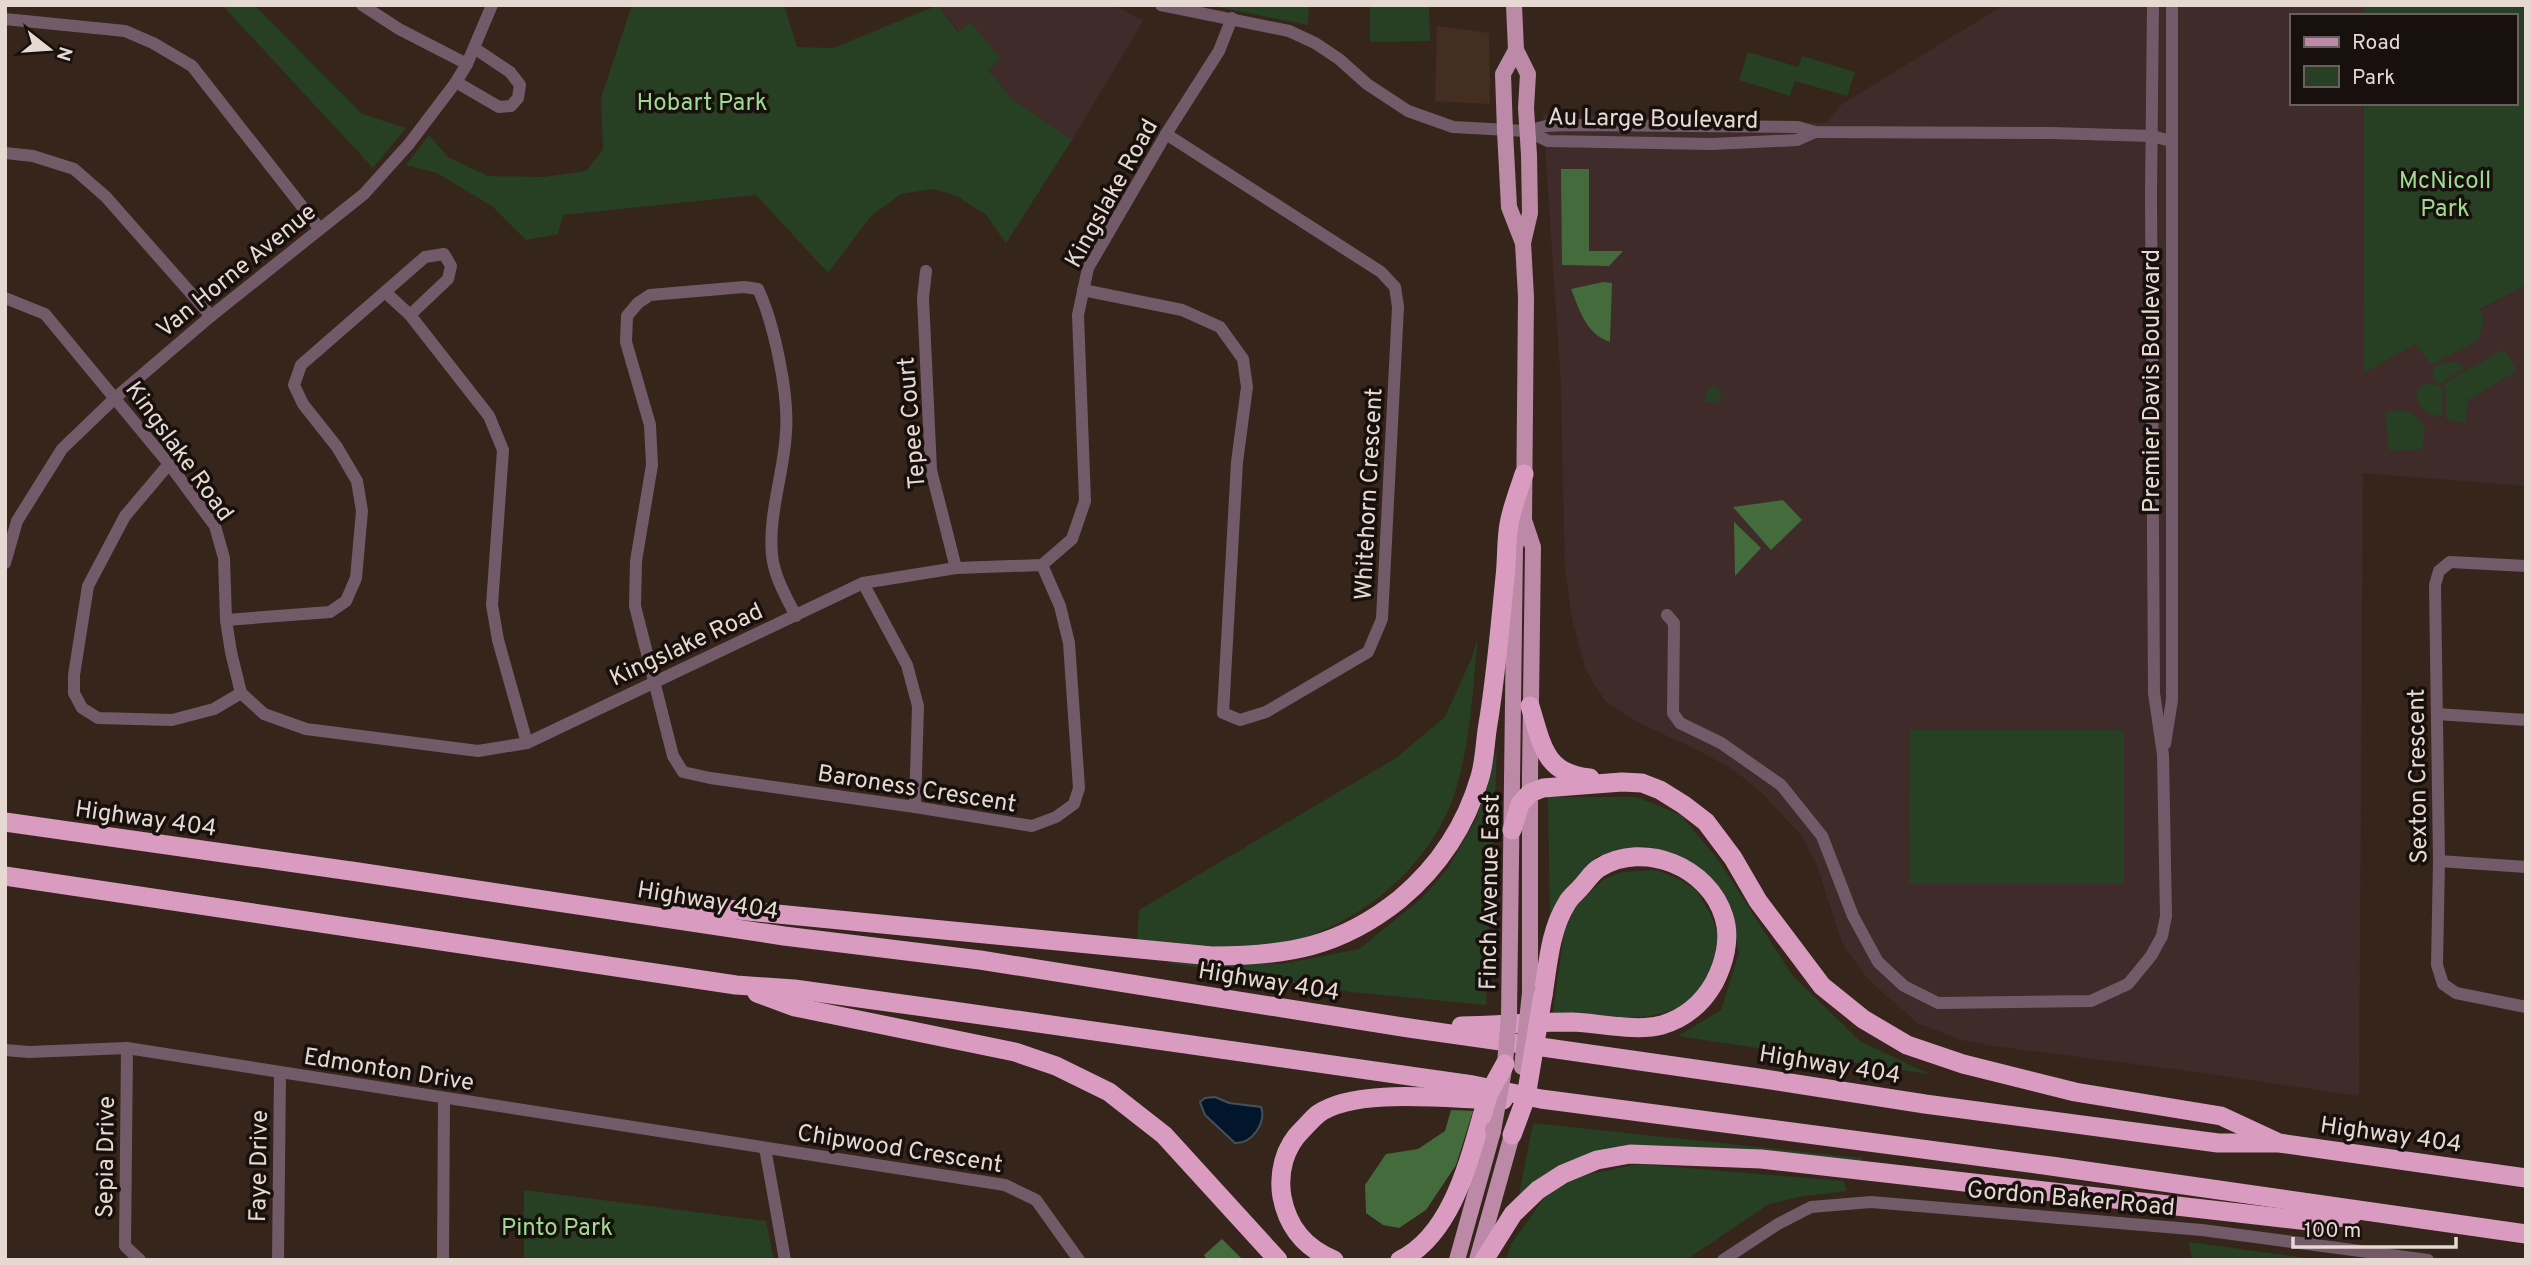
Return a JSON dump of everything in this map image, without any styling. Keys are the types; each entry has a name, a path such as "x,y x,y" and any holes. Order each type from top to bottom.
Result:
{"highway":[{"path":"658,916 716,908 1212,956 1261,956 1303,950 1344,935 1385,911 1415,886 1444,852 1469,806 1480,776 1493,694 1508,526 1524,474"},
{"path":"1530,706 1545,753 1552,764 1564,772 1622,782"},
{"path":"1512,830 1520,804 1530,793 1543,788 1622,782 1642,783 1660,790 1706,822 1733,858 1758,901 1822,986 1863,1019 1907,1045 1963,1063 2075,1092 2221,1116 2279,1143"},
{"name":"Highway 404","path":"5,822 784,936 981,960 1409,1028 1924,1104 2218,1143 2279,1143 2526,1178"},
{"path":"1409,1028 1573,1022 1660,1026 1685,1015 1706,998 1722,968 1727,943 1724,917 1713,894 1696,876 1669,859 1619,859 1598,869 1567,902 1552,940 1537,994 1526,1097 1512,1135"},
{"path":"5,876 736,985 794,989 953,1011 1419,1077 1541,1099 2051,1166 2526,1234"},
{"path":"736,985 796,1007 1014,1052 1056,1066 1109,1092 1164,1135 1278,1260"},
{"path":"1400,1260 1412,1254 1429,1238 1451,1205 1488,1124 1489,1093 1505,1064"},
{"path":"1334,1260 1318,1253 1297,1235 1285,1211 1280,1183 1285,1155 1295,1136 1320,1113 1350,1101 1398,1096 1465,1100 1541,1099"},
{"path":"1484,1260 1513,1214 1538,1190 1563,1174 1597,1160 1630,1154 1761,1159 2318,1222 2367,1212"}],"main road":[{"name":"Finch Avenue East","path":"1514,5 1516,50 1528,74 1530,213 1523,243 1527,310 1524,520 1532,547 1530,793 1537,994"},
{"name":"Finch Avenue East","path":"1516,50 1503,74 1505,131 1508,207 1523,243"},
{"name":"Finch Avenue East","path":"1505,1064 1511,998 1509,963 1515,547 1524,520"},
{"path":"1457,1260 1488,1124"},
{"path":"1477,1260 1512,1135"}],"street":[{"path":"362,5 398,29 467,64"},
{"name":"Van Horne Avenue","path":"5,563 17,521 62,449 115,398 211,316 364,194 409,144 456,82 467,64 492,5"},
{"name":"Au Large Boulevard","path":"1161,5 1289,31 1315,43 1339,59 1367,84 1408,111 1453,127 1527,131 1548,141 1712,144 1797,140 1815,132 2042,133 2152,136 2171,141"},
{"name":"Premier Davis Boulevard","path":"1667,615 1674,623 1673,713 1680,723 1721,743 1781,785 1822,836 1853,916 1878,962 1904,986 1938,1003 2091,1001 2128,984 2151,956 2162,936 2166,916 2163,755 2154,693 2153,5"},
{"name":"Premier Davis Boulevard","path":"2163,755 2172,700 2172,5"},
{"name":"Kingslake Road","path":"5,298 45,314 169,464 215,526 224,558 226,620 231,652 242,693 264,714 306,729 478,751 527,743 863,583 957,568 1042,565 1072,539 1085,501 1078,315 1088,268 1166,134 1219,51 1232,18"},
{"path":"5,19 125,31 153,43 192,66 319,228"},
{"path":"456,82 499,107 511,106 518,98 520,85 510,72 474,48"},
{"name":"Whitehorn Crescent","path":"1083,290 1182,310 1220,327 1243,359 1247,387 1237,462 1223,713 1240,720 1266,712 1367,652 1382,619 1398,307 1395,286 1381,272 1166,134"},
{"path":"5,153 33,156 74,169 106,197 211,316"},
{"path":"226,620 330,612 346,601 356,578 362,511 357,481 337,447 303,404 294,385 301,365 425,257 444,254 451,266 448,279 410,316"},
{"name":"Tepee Court","path":"926,271 923,298 931,470 957,568"},
{"path":"653,682 635,606 636,561 652,465 650,425 626,342 627,316 638,303 650,295 744,287 758,289 766,306 783,382 787,431 773,520 772,556 780,585 796,615"},
{"path":"385,292 410,316 489,416 503,450 492,605 498,640 527,743"},
{"path":"169,464 125,516 88,586 74,675 74,693 82,708 98,718 172,720 214,709 242,693"},
{"name":"Sexton Crescent","path":"2526,566 2450,562 2439,571 2435,585 2440,861 2437,965 2443,984 2456,993 2526,1007"},
{"name":"Baroness Crescent","path":"653,682 673,755 683,772 1032,827 1056,817 1074,804 1079,788 1069,643 1060,606 1042,565"},
{"path":"863,583 907,665 918,706 915,807"},
{"path":"2437,714 2526,720"},
{"path":"2440,861 2526,867"},
{"name":"Edmonton Drive","path":"5,1050 54,1052 127,1048 765,1148"},
{"name":"Sepia Drive","path":"127,1048 125,1246 140,1260"},
{"name":"Faye Drive","path":"278,1260 280,1073"},
{"path":"443,1260 444,1099"},
{"path":"765,1148 785,1260"},
{"name":"Chipwood Crescent","path":"765,1148 1004,1185 1036,1200 1079,1260"},
{"name":"Gordon Baker Road","path":"1723,1260 1778,1224 1811,1207 1871,1202 2202,1230 2428,1260"}],"shaded area":[{"path":"938,5 1114,5 1143,21 1072,140 1011,98"},
{"path":"2004,5 2364,5 2364,14 2290,14 2290,105 2364,105 2363,372 2526,285 2526,486 2363,473 2359,1096 2000,1047 1961,1040 1917,1023 1868,979 1843,945 1816,863 1801,835 1761,792 1736,772 1704,753 1639,723 1606,702 1586,671 1572,619 1565,570 1561,387 1543,114 1826,123 1842,104"},
{"path":"1437,26 1489,33 1490,104 1435,101"}],"green space":[{"path":"222,5 254,5 362,114 406,128 373,168"},
{"name":"Hobart Park","path":"632,5 784,5 797,47 833,48 938,5 958,32 971,22 1001,59 988,69 1011,98 1072,140 1006,243 986,215 957,196 933,189 901,194 870,217 828,273 756,195 563,215 558,234 526,240 493,207 437,173 406,165 429,135 448,157 488,176 543,177 586,171 603,149 601,98"},
{"path":"1207,5 1309,5 1308,25"},
{"path":"1370,5 1429,5 1430,41 1370,42"},
{"name":"McNicoll Park","path":"2364,5 2526,5 2526,285 2480,309 2484,317 2479,340 2431,365 2416,344 2363,373 2364,105 2517,105 2517,14 2364,14"},
{"path":"1748,52 1798,67 1802,56 1855,72 1847,96 1795,81 1790,96 1739,80"},
{"path":"1561,169 1589,169 1589,251 1623,251 1609,266 1562,265"},
{"path":"1603,282 1612,283 1610,342 1589,328 1571,289"},
{"path":"2504,349 2517,371 2468,400 2465,423 2446,419 2445,383"},
{"path":"2452,361 2466,367 2442,385 2434,381 2432,373 2436,365"},
{"path":"2430,383 2443,388 2442,416 2424,411 2416,395 2421,385"},
{"path":"1709,387 1718,387 1722,401 1704,402"},
{"path":"2385,411 2410,411 2425,426 2423,449 2389,451"},
{"path":"1783,500 1802,520 1771,550 1733,507"},
{"path":"1734,522 1761,548 1735,576"},
{"path":"1478,636 1468,733 1456,789 1443,820 1425,850 1403,876 1347,919 1315,934 1282,944 1249,948 1207,948 1137,943 1139,910 1396,758 1445,717 1472,657"},
{"path":"1910,730 2124,730 2124,884 1909,884"},
{"path":"1497,748 1486,1005 1351,992 1170,963 1172,958 1281,964 1359,949 1422,898 1448,868 1477,817"},
{"path":"1548,797 1637,797 1681,815 1720,862 1792,975 1860,1041 1929,1074 1678,1036 1721,1010 1739,953 1729,905 1671,854 1646,846 1620,849 1596,857 1562,893 1550,930"},
{"path":"1655,870 1694,889 1715,925 1718,942 1715,961 1700,989 1677,1008 1648,1016 1616,1018 1553,1013 1564,932 1576,906 1604,879 1622,872"},
{"path":"1451,1110 1473,1111 1456,1165 1426,1210 1399,1228 1383,1225 1366,1213 1365,1185 1386,1154 1418,1149 1445,1131"},
{"path":"1533,1123 1862,1158 1860,1164 1628,1144 1585,1156 1552,1172 1519,1195"},
{"path":"1639,1164 1844,1181 1846,1191 1769,1204 1686,1260 1506,1260 1511,1244 1544,1198 1566,1179"},
{"name":"Pinto Park","path":"524,1190 766,1221 774,1260 524,1260"},
{"path":"1222,1239 1243,1260 1207,1260 1204,1255"},
{"path":"2189,1242 2320,1260 2192,1260"}],"water":[{"path":"1215,1097 1229,1103 1261,1107 1262,1119 1257,1131 1247,1140 1235,1143 1205,1115 1200,1102 1205,1098"}]}
